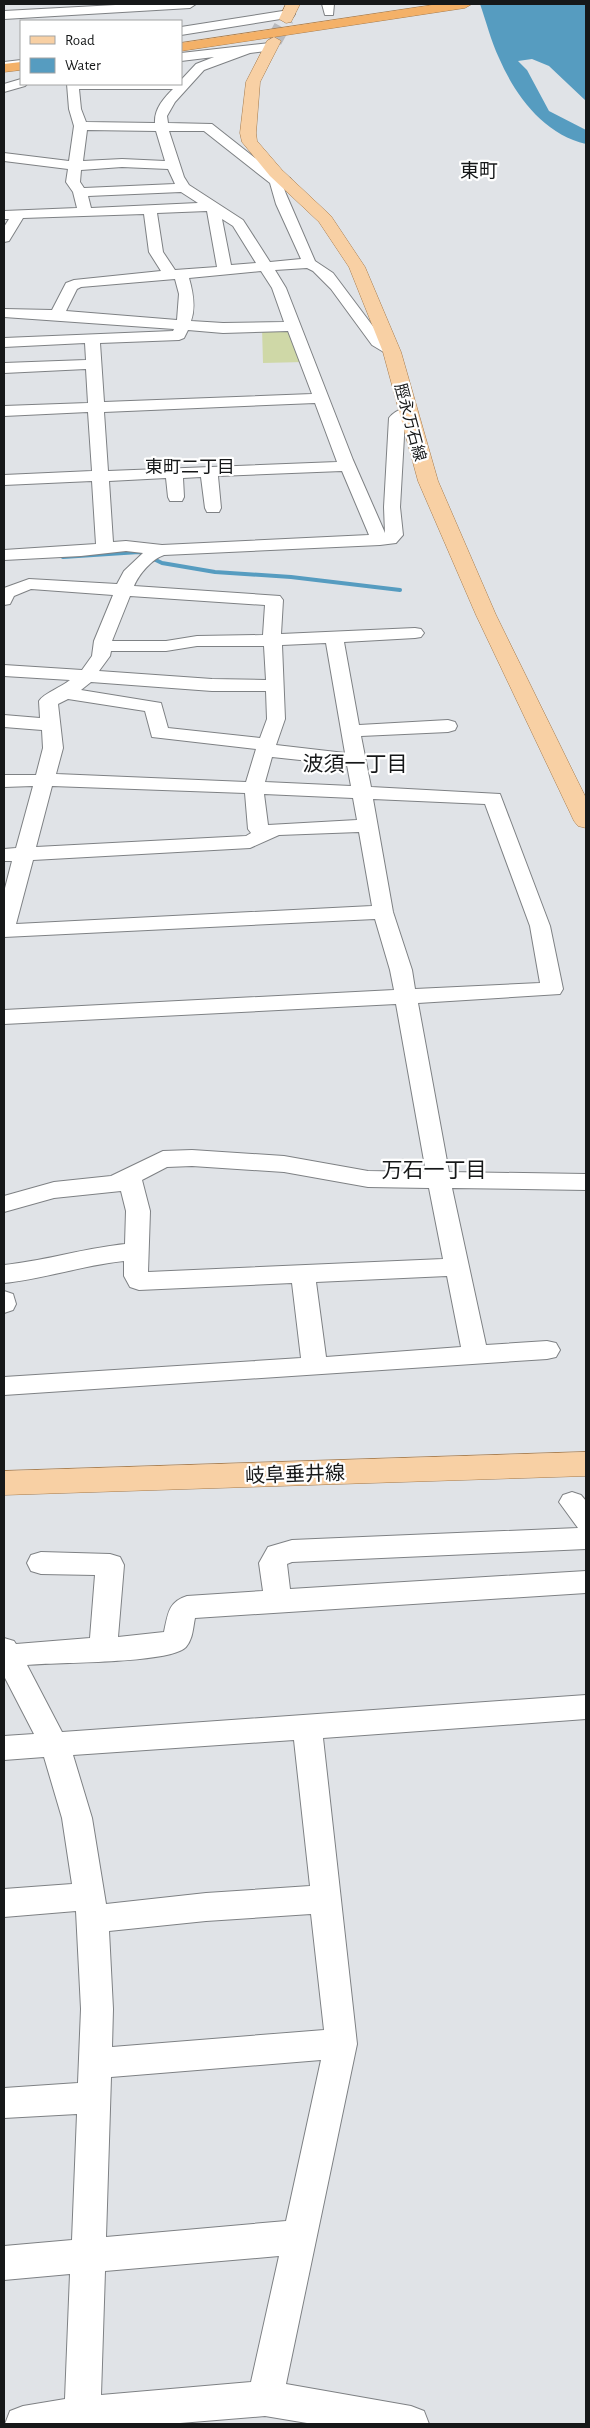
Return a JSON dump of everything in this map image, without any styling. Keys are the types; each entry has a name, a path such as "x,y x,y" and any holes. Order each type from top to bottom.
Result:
{"highway":[{"path":"182,42 324,16 435,4"},
{"path":"182,47 324,16 465,4"}],"main road":[{"name":"脛永万石線","path":"272,44 253,82 248,133 250,142 282,182 325,219 348,250 357,267 392,352 428,481 486,616 586,821"},
{"name":"岐阜垂井線","path":"4,1483 586,1464"}],"street":[{"path":"4,15 190,4"},
{"path":"131,20 141,6"},
{"path":"182,32 290,12"},
{"path":"182,57 272,44"},
{"path":"245,51 208,63 182,85 169,100 161,116 162,128 173,165 184,188 238,223 279,288 319,395 380,540"},
{"path":"4,58 20,57"},
{"path":"4,88 13,71"},
{"path":"72,85 75,109 82,126 72,182 80,192 85,212"},
{"path":"82,126 207,127 273,179 282,182"},
{"path":"8,159 75,166 122,163 173,165"},
{"path":"282,182 276,184 280,200 306,250 309,263"},
{"path":"80,192 184,188"},
{"path":"4,215 213,207"},
{"path":"213,207 225,270"},
{"path":"4,342 179,335 180,325 186,314 186,294 176,274 156,252 150,210"},
{"path":"4,238 19,214"},
{"path":"57,315 71,286 79,283 309,263 318,267 353,307 377,342 392,352"},
{"path":"4,313 57,315 223,328 294,326"},
{"path":"92,338 104,542 107,548"},
{"path":"4,368 94,364"},
{"path":"4,410 97,404 319,395"},
{"path":"4,405 97,404"},
{"path":"4,555 81,551 126,546 162,550 390,539 394,535 392,507 394,501 397,418 401,414 410,413"},
{"path":"4,480 348,466"},
{"path":"209,471 213,508"},
{"path":"174,473 176,496"},
{"path":"48,701 66,693 86,676 101,656 104,646 103,641 126,589 130,575 153,553 162,550"},
{"path":"4,600 7,593 29,584 274,600 272,640 275,655 276,719 254,788 258,829 266,834"},
{"path":"104,646 166,646 197,640 272,640 415,633"},
{"path":"334,636 383,912 401,970 439,1180 475,1355"},
{"path":"4,670 212,685 276,686"},
{"path":"35,671 46,688 53,748 44,779 13,854 4,930 383,912"},
{"path":"66,693 154,707 159,733 355,760"},
{"path":"4,721 51,725"},
{"path":"350,731 448,726"},
{"path":"4,781 44,779 493,798 540,926 552,989 4,1017"},
{"path":"13,854 250,842 275,829 367,826"},
{"path":"4,1204 54,1190 116,1184 162,1159 192,1158 244,1163 284,1164 368,1179 586,1182"},
{"path":"130,1178 138,1211 136,1276 139,1280 457,1267"},
{"path":"4,1274 23,1272 92,1256 136,1251"},
{"path":"303,1274 315,1367"},
{"path":"4,1386 315,1367 547,1350"},
{"path":"278,1602 274,1563 278,1555 292,1551 586,1538"},
{"path":"41,1563 110,1565 102,1649"},
{"path":"83,2419 92,2098 95,2063 96,1965 91,1908 77,1818 54,1744 6,1653 102,1649 170,1643 177,1638 182,1611 187,1607 586,1582"},
{"path":"4,1748 586,1707"},
{"path":"265,2398 340,2044 325,1899 325,1878 307,1726"},
{"path":"4,1903 91,1908 206,1907 325,1899"},
{"path":"95,2063 340,2044"},
{"path":"4,2103 92,2098"},
{"path":"4,2262 299,2237"},
{"path":"23,2424 265,2398 412,2424"}],"green space":[{"path":"262,328 292,328 304,362 263,363"}],"water":[{"path":"480,4 586,4 586,101 549,66 532,59 518,61 527,70 549,111 586,130 586,144 557,132 544,123 523,100 499,58"}],"waterway":[{"path":"63,557 139,552 162,563 215,572 291,577 400,590"}],"tunnel":[{"path":"274,41 286,19"}],"district":[{"name":"東町","path":"479,170"},
{"name":"東町二丁目","path":"190,467"},
{"name":"波須一丁目","path":"355,764"},
{"name":"万石一丁目","path":"434,1170"}]}
